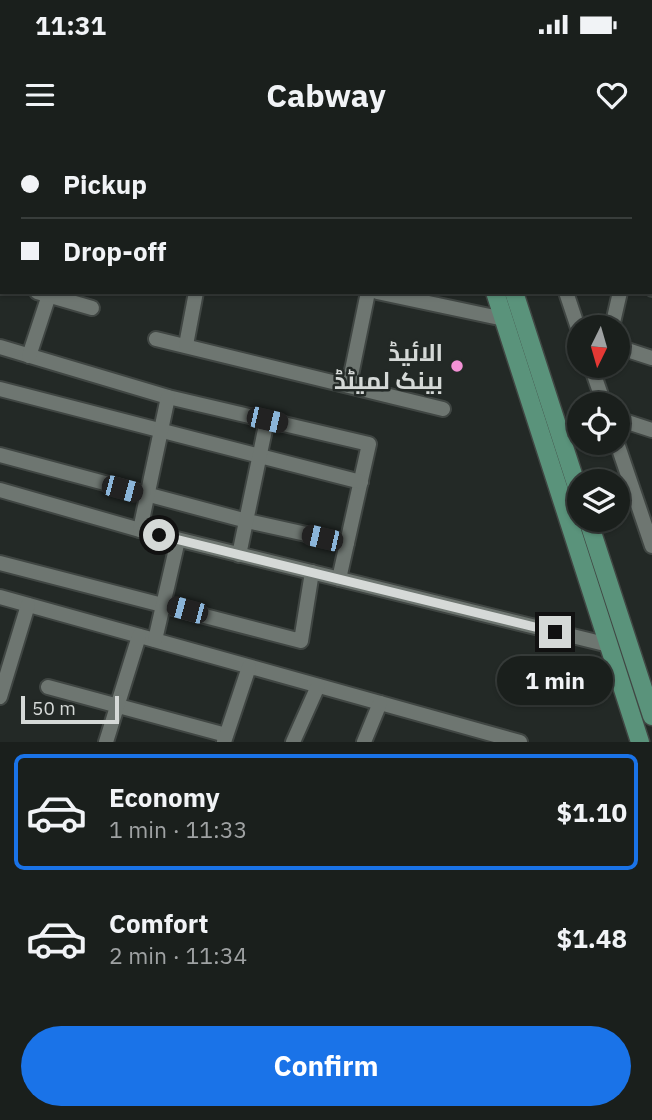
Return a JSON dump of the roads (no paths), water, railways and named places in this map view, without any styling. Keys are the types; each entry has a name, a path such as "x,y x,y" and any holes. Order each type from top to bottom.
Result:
{"main road":[{"path":"496,294 640,742"},
{"path":"515,294 571,469"},
{"path":"592,532 646,678 652,716"}],"street":[{"path":"29,356 45,294"},
{"path":"48,294 92,308"},
{"path":"186,345 196,294"},
{"path":"349,385 368,294"},
{"path":"386,294 503,319"},
{"path":"567,294 574,315"},
{"path":"615,315 620,294"},
{"path":"156,339 443,409"},
{"path":"0,348 168,397 369,444 339,579"},
{"path":"630,350 652,358"},
{"path":"0,389 362,482"},
{"path":"140,530 168,397"},
{"path":"239,555 267,420"},
{"path":"630,423 652,430"},
{"path":"0,455 247,521 347,543"},
{"path":"621,455 652,546"},
{"path":"0,490 178,540 609,645"},
{"path":"636,498 652,503"},
{"path":"155,640 178,540"},
{"path":"0,563 301,641 312,572"},
{"path":"0,597 380,703 473,736 520,742"},
{"path":"0,697 4,671 28,605"},
{"path":"106,742 139,636"},
{"path":"48,687 118,704 225,739 249,667"},
{"path":"293,742 318,686"},
{"path":"364,742 380,703"}],"place":[{"name":"الائیڈ بینک لمیٹڈ","path":"457,366"}]}
